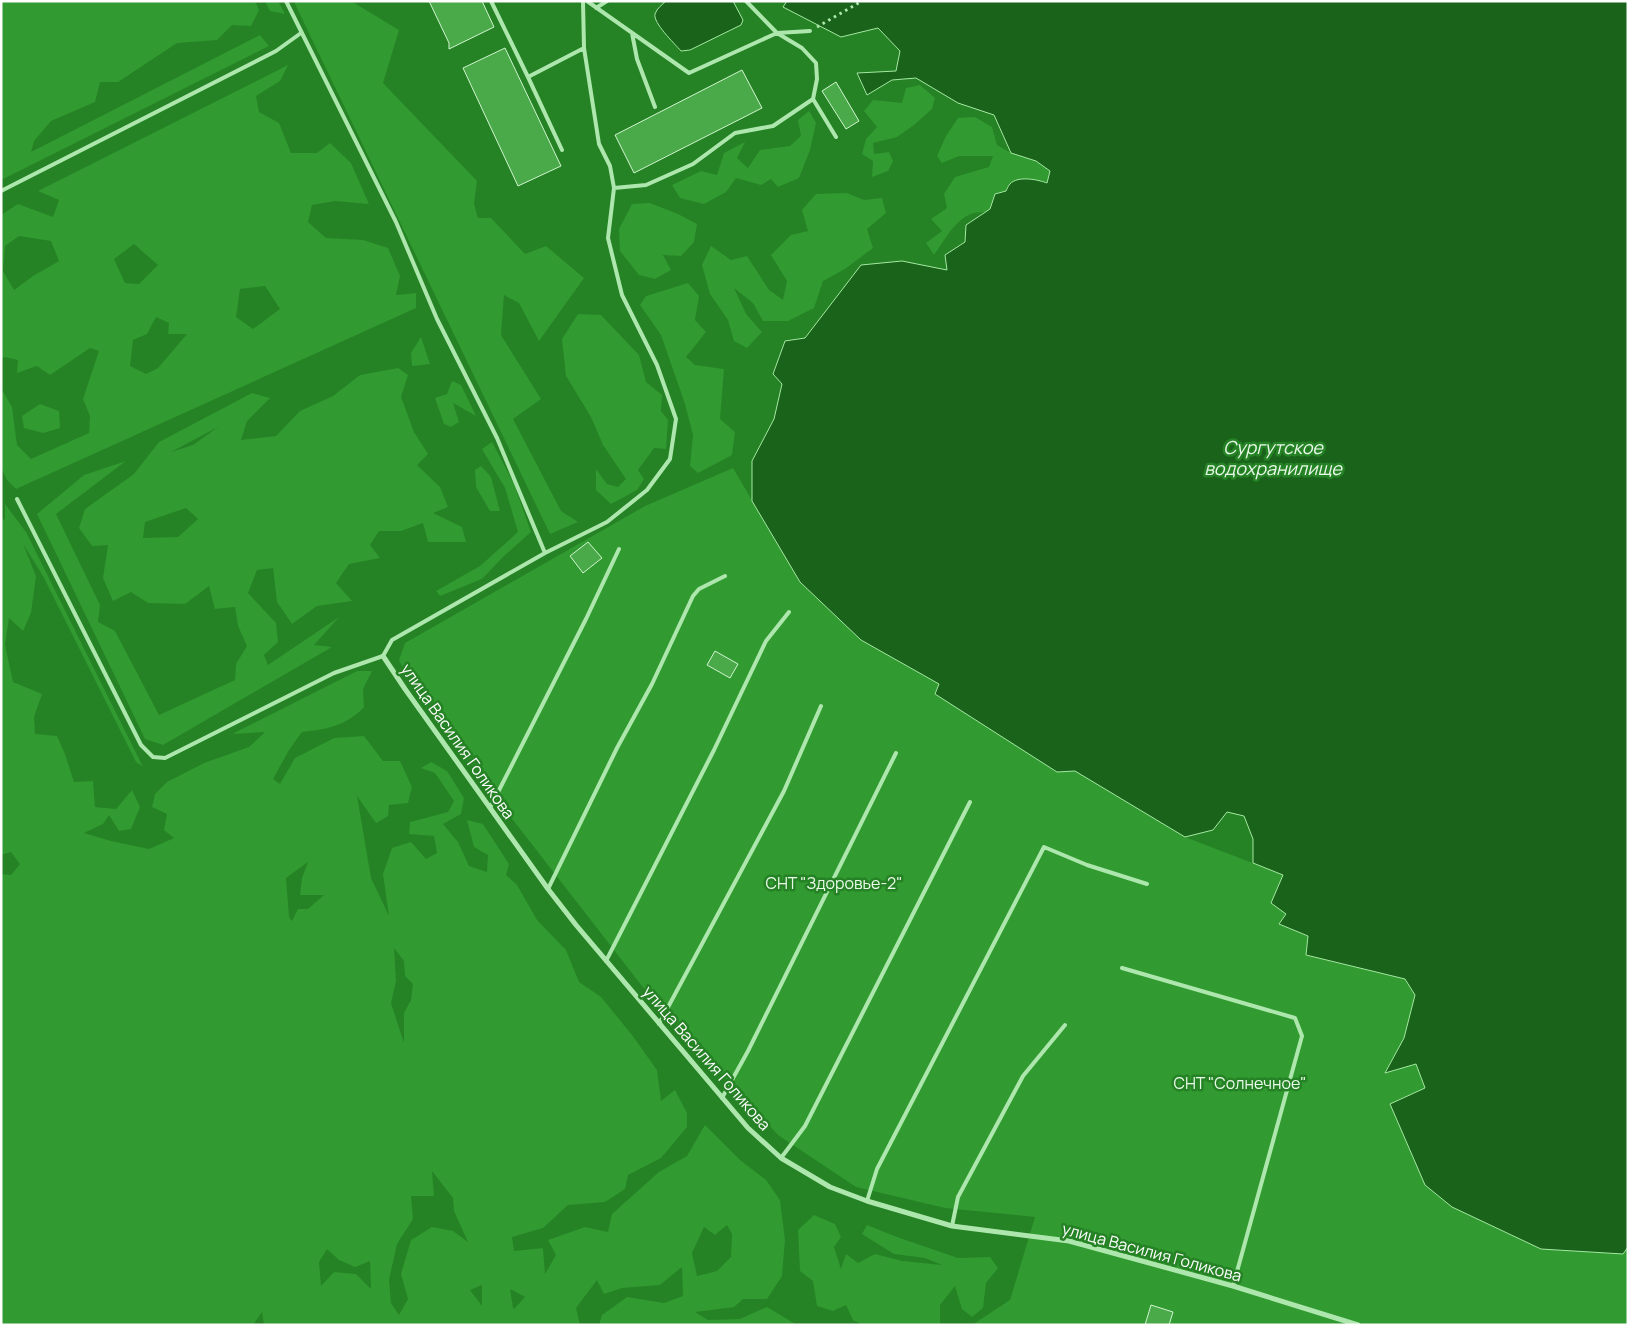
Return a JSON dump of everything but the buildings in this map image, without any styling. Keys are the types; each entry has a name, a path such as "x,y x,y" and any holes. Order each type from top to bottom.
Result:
{"street":[{"name":"улица Василия Голикова","path":"383,656 548,889 722,1098 748,1128 781,1158 830,1187 867,1201 952,1226 1069,1241 1234,1286 1357,1325"}],"lane":[{"path":"286,1 396,222 437,319 497,438 545,553"},
{"path":"491,1 562,150"},
{"path":"17,499 140,745 153,757 165,758 334,673 383,656 392,640 545,553 607,522 647,490 670,459 676,419 657,365 622,295 608,238 614,188 610,166 600,144 584,48 583,1"},
{"path":"587,1 689,73 777,33 810,31"},
{"path":"596,8 607,1"},
{"path":"746,1 777,33 802,48 816,63 817,79 813,99 836,137"},
{"path":"1,191 276,51 301,33"},
{"path":"632,33 637,59 655,107"},
{"path":"528,77 584,48"},
{"path":"614,188 646,185 692,164 735,133 773,126 813,99"},
{"path":"490,808 586,619 619,549"},
{"path":"548,889 617,748 652,684 693,596 699,589 725,576"},
{"path":"606,961 714,750 766,642 790,612"},
{"path":"660,1024 784,791 821,706"},
{"path":"722,1098 748,1051 896,753"},
{"path":"781,1158 805,1126 970,802"},
{"path":"867,1201 877,1169 1044,847 1087,865 1147,884"},
{"path":"1122,968 1295,1018 1302,1036 1234,1286"},
{"path":"952,1226 958,1197 1023,1076 1065,1025"}],"path":[{"path":"810,31 862,1"}],"green space":[{"path":"1,1 255,1 259,10 251,26 232,25 217,40 177,43 118,82 100,82 95,102 51,121 34,141 31,152 260,35 269,46 1,180"},
{"path":"265,1 278,1 285,14 270,11"},
{"path":"295,1 351,1 399,30 383,83 477,181 474,204 478,218 491,218 525,254 546,246 584,278 539,341 519,303 504,295 501,335 541,399 513,419 561,511 578,522 550,534"},
{"path":"288,65 280,81 256,96 259,112 279,123 291,153 317,153 330,143 351,163 369,204 335,201 312,205 308,222 326,238 363,240 388,248 400,276 396,295 416,293 416,308 16,489 7,480 1,467 1,388 12,407 17,445 31,459 89,433 90,416 83,399 99,351 90,348 50,375 37,366 17,373 18,360 4,357 1,361 1,215 18,204 53,217 59,200 38,191","holes":["19,236 51,241 59,261 14,290 3,271 5,246","134,244 158,265 139,284 125,283 114,259","265,286 280,309 253,329 236,317 240,289","156,317 169,323 168,334 187,334 158,368 146,374 130,366 133,340 147,334"]},
{"path":"920,85 935,98 932,109 897,137 873,143 874,154 889,152 893,161 888,171 872,177 873,161 862,154 866,139 877,127 864,111 873,100 902,103 906,88"},
{"path":"809,111 816,123 810,150 799,178 778,187 771,179 761,185 736,178 726,192 704,204 680,198 672,185 701,171 717,175 724,153 745,142 737,158 748,168 760,150 790,146 801,136 798,120"},
{"path":"975,117 992,127 997,145 1011,153 1036,161 1050,171 1048,183 1011,183 1006,191 995,194 990,210 971,214 960,221 934,255 926,243 942,231 931,219 947,208 944,194 955,177 989,167 993,156 959,156 942,163 937,156 946,136 958,118"},
{"path":"847,193 864,200 882,198 886,213 867,229 873,248 845,269 823,281 814,308 788,321 763,321 753,303 734,288 746,314 762,332 747,348 734,341 728,320 710,294 702,265 711,246 731,260 747,256 769,290 783,300 787,281 771,255 791,235 808,231 802,210 816,194"},
{"path":"650,203 697,224 694,242 681,256 663,255 671,270 655,279 639,275 620,251 619,229 632,204"},
{"path":"688,283 699,296 695,320 706,332 686,357 695,365 724,369 720,419 735,432 732,455 698,473 690,466 693,435 685,404 661,335 640,305 646,296"},
{"path":"578,314 601,315 639,355 646,382 662,395 661,411 668,420 666,449 654,448 638,470 644,479 637,490 611,504 596,490 596,469 607,484 618,487 626,479 603,445 591,417 566,376 562,339"},
{"path":"421,337 430,364 412,366 411,353"},
{"path":"398,368 408,375 401,397 414,432 428,454 417,465 440,487 448,507 433,513 462,527 466,542 428,542 423,523 401,531 379,531 370,545 380,558 349,564 336,583 352,601 317,606 292,624 277,602 273,568 257,570 248,593 276,623 278,642 264,655 268,665 339,617 314,645 332,647 163,745 145,739 37,514 84,475 126,461 56,514 100,605 98,622 115,631 159,715 235,680 236,664 247,646 238,626 235,607 215,609 209,586 185,604 148,603 131,592 113,601 103,578 108,545 92,546 79,528 85,509 134,474 159,442 252,393 270,398 247,421 241,440 276,436 300,411 333,396 360,375","holes":["218,427 193,445 171,452","186,508 198,519 178,537 143,538 145,522"]},
{"path":"452,381 461,385 476,416 453,403 459,422 451,427 444,424 435,398 447,394"},
{"path":"40,404 59,411 60,428 43,433 24,428 22,416"},
{"path":"492,442 514,484 531,532 482,579 440,596 436,591 480,566 518,532 505,488 482,449"},
{"path":"481,466 491,477 500,511 490,511 476,487 475,470"},
{"name":"СНТ \"Здоровье-2\"","path":"733,468 800,582 861,640 940,684 935,694 1057,772 1075,771 1185,837 1284,875 1286,914 1280,924 1308,936 1306,955 1405,979 1415,995 1404,1038 1385,1072 1416,1064 1425,1088 1390,1104 1623,1254 1628,1247 1628,1325 972,1325 1010,1300 1035,1217 945,1208 856,1187 778,1135 652,999 416,695 399,660 405,643 645,506"},
{"path":"5,504 26,532 143,767 136,762 43,576 23,544 36,576 31,613 23,631 9,618 5,645 13,682 42,694 34,717 35,734 57,736 74,782 93,781 95,807 116,809 132,790 140,807 131,829 119,831 109,815 103,824 84,833 149,849 174,838 164,830 167,814 152,807 155,794 167,782 204,763 249,747 265,732 232,734 357,671 372,671 363,689 364,707 336,726 302,732 289,750 273,779 280,784 295,758 334,738 364,736 383,761 400,761 412,787 408,803 389,805 388,816 376,823 357,796 371,878 389,916 383,874 392,848 411,842 426,859 437,853 434,836 409,834 410,822 448,812 454,801 435,773 421,768 431,762 447,771 464,798 461,814 443,824 458,842 469,866 487,872 488,855 474,847 467,820 483,824 509,864 506,875 517,885 537,920 566,950 579,982 601,997 657,1070 661,1101 675,1090 687,1113 687,1127 661,1158 628,1175 625,1189 605,1202 568,1205 543,1228 512,1237 514,1251 543,1248 545,1274 556,1255 548,1240 585,1227 608,1232 612,1214 659,1172 687,1156 705,1125 740,1160 766,1180 780,1200 785,1240 782,1276 767,1299 743,1299 734,1307 695,1312 708,1320 740,1319 767,1307 797,1325 599,1325 602,1315 627,1297 664,1303 683,1296 682,1267 660,1285 622,1288 604,1294 597,1280 576,1308 580,1325 264,1325 262,1312 253,1325 1,1325 1,874 11,875 20,864 11,852 1,855 1,518 5,520","holes":["308,862 302,878 300,895 324,895 308,909 298,909 292,921 289,917 286,878","394,948 404,961 405,976 413,984 411,1000 404,1013 404,1043 391,1003 396,981","432,1171 453,1198 454,1211 468,1242 453,1231 432,1227 411,1240 401,1274 408,1299 399,1315 391,1303 389,1280 397,1244 413,1219 411,1196 434,1196","727,1225 732,1234 731,1257 717,1271 697,1276 692,1253 704,1227 715,1235","327,1249 339,1260 355,1267 370,1261 371,1289 356,1274 334,1272 321,1286 319,1262","482,1285 482,1306 470,1290","510,1289 525,1297 513,1308"]},
{"path":"814,1215 835,1224 841,1237 834,1247 841,1269 846,1254 858,1263 875,1254 902,1261 942,1265 925,1258 894,1254 862,1234 867,1225 958,1258 990,1257 998,1268 986,1283 983,1308 972,1317 962,1309 955,1286 940,1305 940,1325 863,1325 853,1320 846,1305 833,1311 817,1306 813,1281 800,1271 798,1230"}],"water":[{"path":"666,1 733,1 743,20 741,25 690,50 681,51 655,18 657,10"},
{"name":"Сургутское водохранилище","path":"787,1 1628,1 1628,1247 1623,1254 1541,1249 1452,1207 1425,1185 1390,1104 1425,1088 1416,1064 1385,1073 1404,1038 1415,995 1405,979 1306,955 1308,936 1279,924 1286,914 1271,903 1283,875 1253,863 1253,839 1244,816 1227,812 1213,830 1185,837 1075,771 1057,772 935,694 939,684 861,640 800,582 752,501 752,461 774,419 782,384 773,374 785,341 805,338 861,265 902,261 947,270 945,255 965,242 966,225 990,209 995,194 1006,191 1010,184 1018,180 1034,180 1047,183 1050,171 1036,161 1011,153 994,115 958,103 916,78 892,80 867,95 857,73 896,71 900,51 878,28 841,37 783,7"}],"park label":[{"name":"СНТ \"Солнечное\"","path":"1240,1083"}]}
